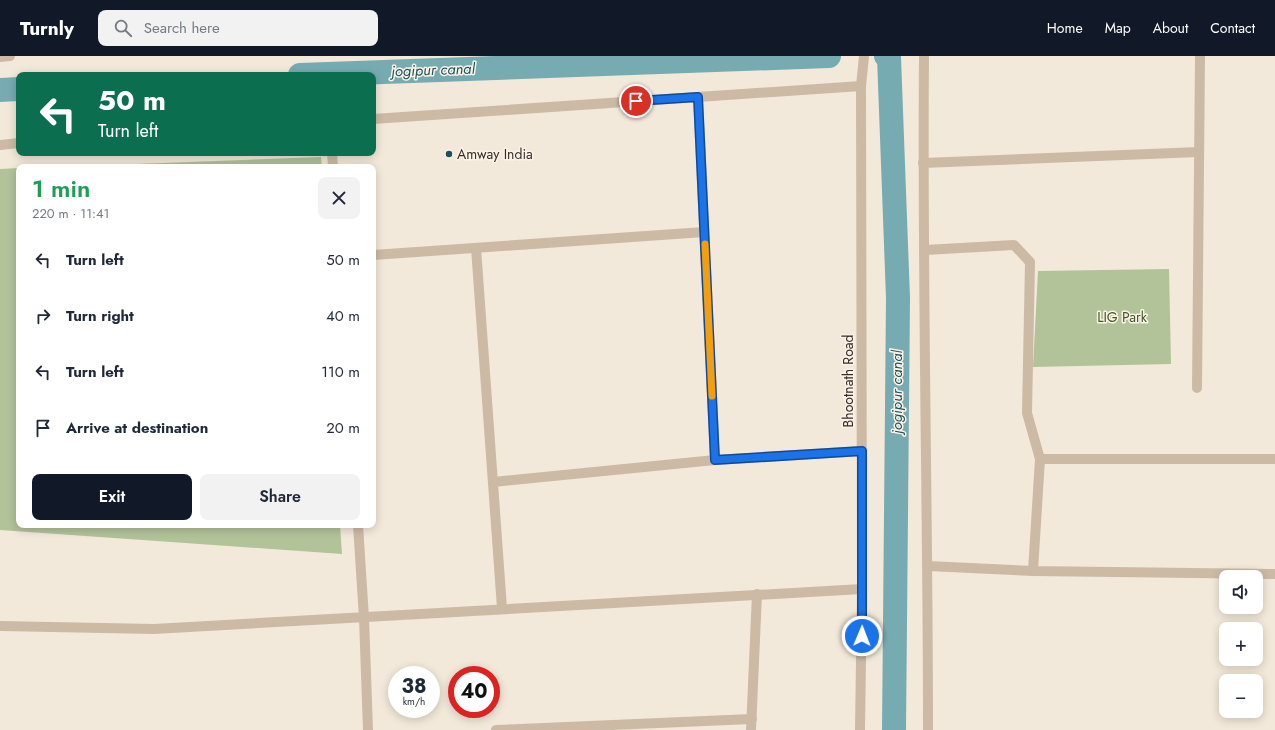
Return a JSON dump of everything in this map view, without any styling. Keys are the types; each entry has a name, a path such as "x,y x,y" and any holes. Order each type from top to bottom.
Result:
{"street":[{"path":"0,57 10,56"},
{"name":"Bhootnath Road","path":"860,730 862,589 861,86 864,56"},
{"path":"924,56 923,163 928,566 928,730"},
{"path":"1197,388 1200,56"},
{"path":"376,119 861,86"},
{"path":"698,97 715,460"},
{"path":"0,145 16,143"},
{"path":"923,163 1199,152"},
{"path":"376,255 704,232"},
{"path":"925,250 1014,245 1030,262 1027,413 1040,459 1032,570"},
{"path":"476,248 502,608"},
{"path":"493,482 715,460 862,451"},
{"path":"1040,459 1275,459"},
{"path":"358,528 364,618 368,730"},
{"path":"928,566 1032,570 1275,574"},
{"path":"0,626 154,629 364,618 502,608 862,589"},
{"path":"751,730 757,594"},
{"path":"496,730 752,719"}],"green space":[{"path":"321,157 322,164 135,164"},
{"path":"16,168 16,528 340,528 342,554 0,530 0,169"},
{"name":"LIG Park","path":"1169,269 1171,364 1033,367 1038,271"}],"waterway":[{"name":"jogipur canal","path":"376,72 829,56"},
{"name":"jogipur canal","path":"886,56 889,57 898,298 894,730"},
{"name":"jogipur canal","path":"0,90 16,89"}],"slow traffic":[{"path":"705,244 712,396"}],"place":[{"name":"Amway India","path":"449,154"}],"route":[{"path":"636,101 698,97 715,460 862,451 862,636"}]}
